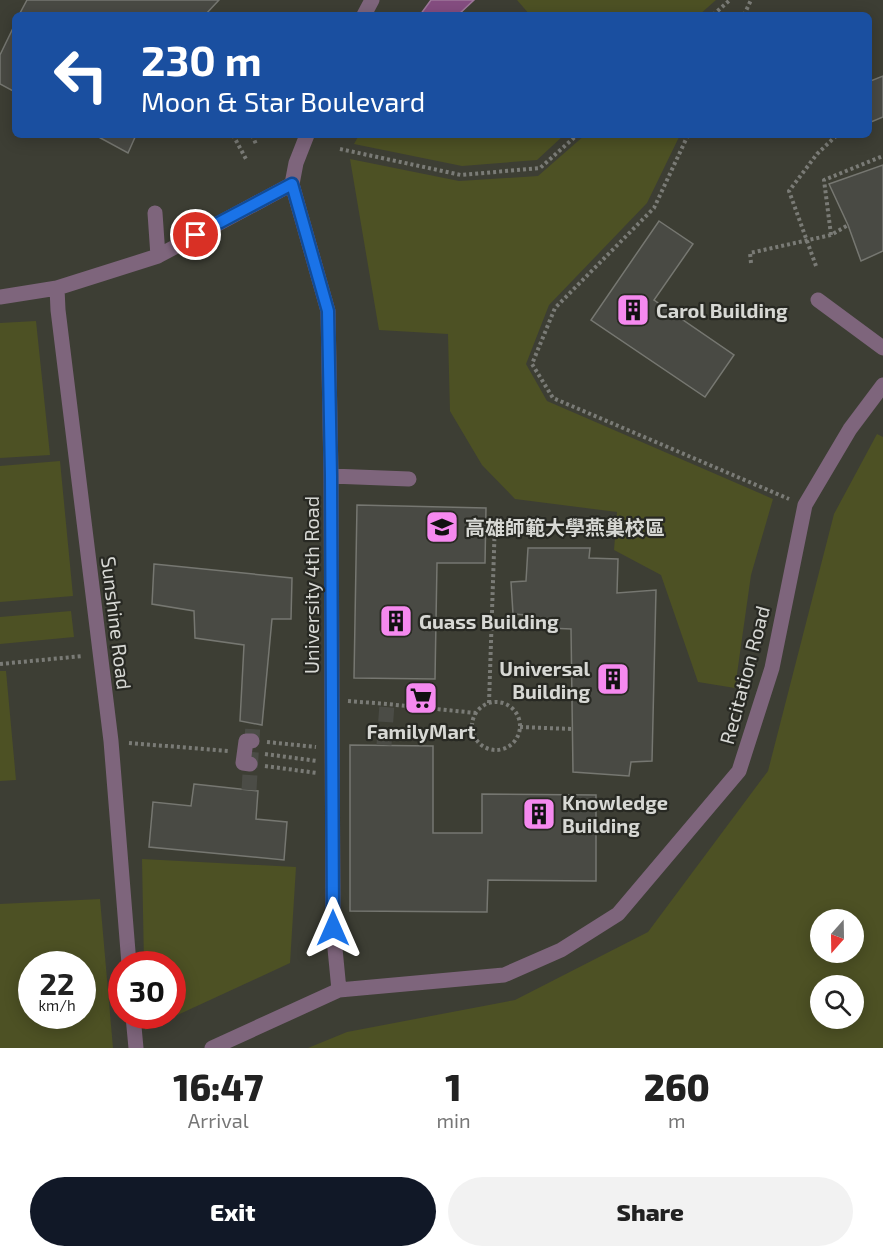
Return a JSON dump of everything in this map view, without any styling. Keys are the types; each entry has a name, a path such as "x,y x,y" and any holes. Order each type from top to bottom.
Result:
{"street":[{"path":"0,297 57,288 158,256 292,184 296,163 306,138"},
{"name":"University 4th Road","path":"292,184 328,311 333,928 339,990"},
{"path":"155,213 158,256"},
{"name":"Sunshine Road","path":"57,288 59,322 111,741 128,951"},
{"path":"818,300 875,348"},
{"name":"Recitation Road","path":"212,1048 339,990 504,975 561,950 618,914 739,771 772,668 806,505 850,429 883,385"},
{"path":"331,476 409,479"},
{"path":"134,1029 136,1048"}],"path":[{"path":"716,12 730,0"},
{"path":"235,138 246,159"},
{"path":"253,138 256,144"},
{"path":"340,148 461,175 540,168 574,138"},
{"path":"687,138 654,208 555,309 532,364 553,398 806,505"},
{"path":"816,266 789,191 817,154 834,138"},
{"path":"831,235 824,180 883,156"},
{"path":"751,263 750,253 831,235 848,225"},
{"path":"489,703 495,521"},
{"path":"0,664 99,655"},
{"path":"332,700 476,713"},
{"path":"497,702 511,707 519,720 519,735 514,742 501,750 485,748 474,736 472,728 476,713 489,703 497,702"},
{"path":"520,728 572,729"},
{"path":"111,741 332,762"},
{"path":"252,753 332,762"},
{"path":"252,753 332,762"}],"shaded area":[{"name":"高雄師範大學燕巢校區","path":"0,0 883,0 883,1048 0,1048"},
{"path":"431,0 474,0 461,12 422,12"}],"green space":[{"path":"517,0 716,0 702,12 527,12"},
{"path":"357,138 561,138 537,160 462,166 354,144"},
{"path":"582,138 679,138 647,203 549,305 526,364 547,401 773,499 751,575 735,688 698,682 661,575 614,550 617,512 515,499 482,465 450,411 448,334 379,330 350,159 459,181 538,176"},
{"path":"36,321 50,455 0,458 0,323"},
{"path":"877,434 883,437 883,1048 308,1048 347,1032 515,1000 648,932 768,771 834,514"},
{"path":"60,461 73,596 0,602 0,466"},
{"path":"71,611 74,637 0,644 0,617"},
{"path":"0,671 6,671 16,780 0,781"},
{"path":"142,859 296,867 290,963 186,1011 186,951 144,951"},
{"path":"100,899 108,991 108,1029 111,1029 113,1048 0,1048 0,904"}],"building":[{"path":"27,0 219,0 208,12 21,12"},
{"path":"12,30 12,90 0,84 0,55"},
{"path":"883,76 883,117 872,122 872,80"},
{"path":"100,138 135,138 128,153"},
{"path":"883,165 883,251 861,261 848,225 829,184"},
{"name":"Carol Building","path":"659,221 693,244 654,300 734,355 705,397 591,320"},
{"name":"Guass Building","path":"357,505 486,508 485,563 437,563 435,679 354,678"},
{"name":"Universal Building","path":"528,548 590,548 589,558 618,559 617,593 656,590 652,761 631,762 629,776 573,772 571,629 524,627 526,615 513,614 511,582 526,581"},
{"path":"154,564 292,578 291,619 272,619 262,725 240,721 244,645 195,638 194,611 152,604"},
{"name":"Knowledge Building","path":"350,745 433,746 433,833 482,833 482,794 596,795 596,881 488,880 487,912 350,911"},
{"path":"194,784 258,791 256,819 287,822 284,860 149,847 153,802 191,806"}],"tunnel":[{"path":"384,745 387,704"},
{"path":"249,790 253,723"}],"place":[{"name":"Carol Building","path":"633,310"},
{"name":"高雄師範大學燕巢校區","path":"442,527"},
{"name":"Guass Building","path":"396,621"},
{"name":"Universal Building","path":"613,679"},
{"name":"FamilyMart","path":"421,698"},
{"name":"Knowledge Building","path":"539,814"}],"route":[{"path":"196,235 292,184 328,311 333,928"}]}
